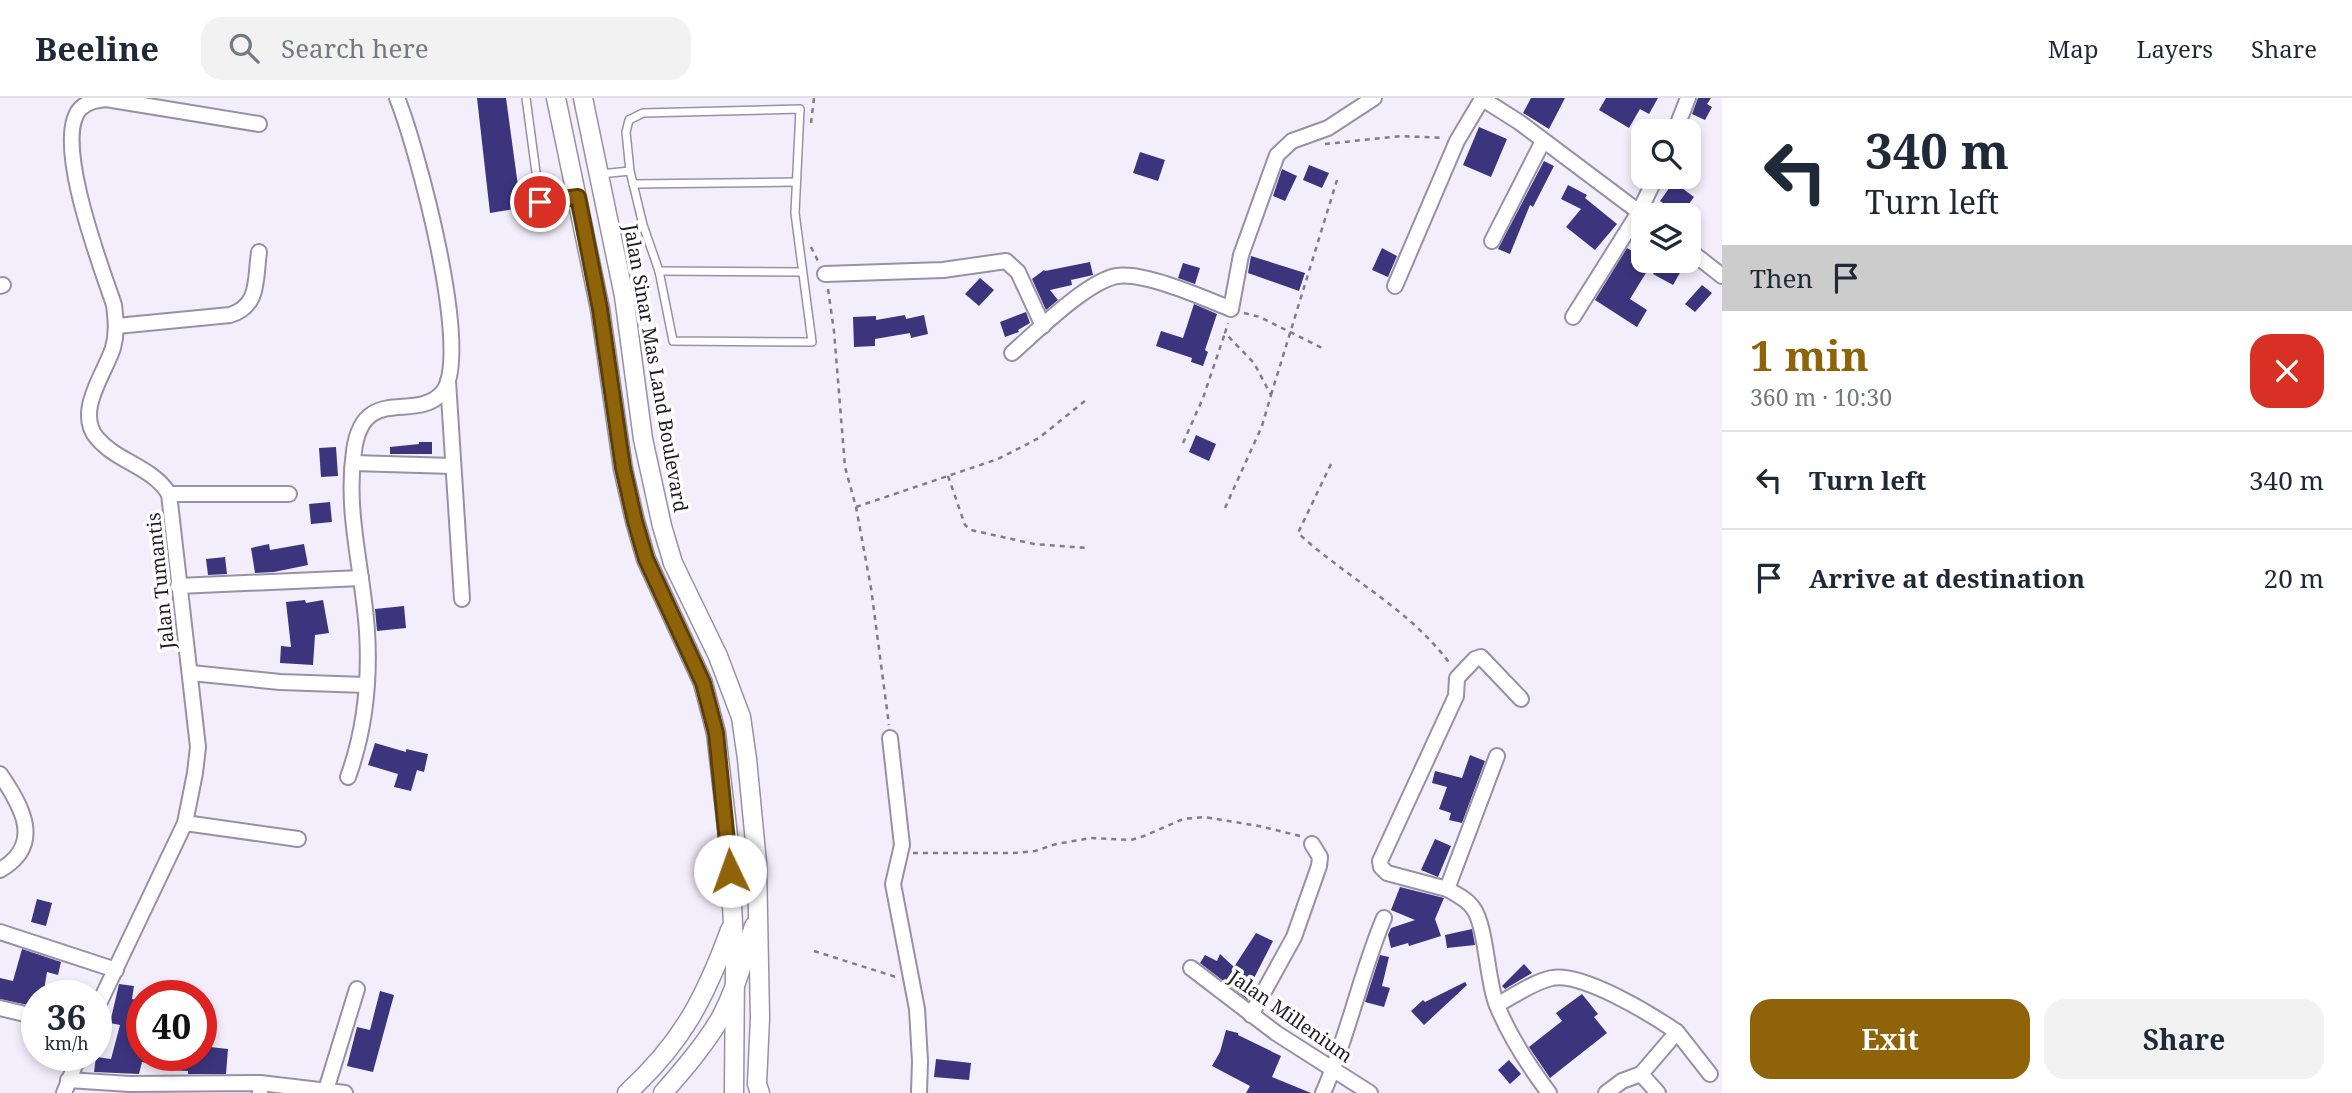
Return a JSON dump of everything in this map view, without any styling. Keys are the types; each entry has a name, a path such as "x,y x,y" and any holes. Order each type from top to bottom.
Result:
{"street":[{"path":"348,777 363,728 366,685 367,632 352,515 353,463 357,436 371,415 383,408 433,400 443,392 451,365 446,293 433,223 397,98"},
{"path":"556,98 600,309 623,468 635,521 651,571 703,683 716,733 729,844 736,984 734,1093 759,1089"},
{"name":"Jalan Sinar Mas Land Boulevard","path":"583,98 624,296 643,439 662,526 673,563 718,656 741,717 753,824 758,912 759,1089"},
{"path":"1012,353 1082,294 1117,276 1146,279 1231,309 1241,255 1278,155 1292,141 1328,128 1374,98"},
{"path":"1395,286 1457,141 1482,98 1631,207"},
{"path":"1680,119 1688,98"},
{"name":"Jalan Tumantis","path":"111,980 185,823 198,747 169,494 157,480 112,453 96,437 90,426 94,393 113,347 117,326 114,306 76,180 71,138 73,123 80,109 91,102 106,99 259,124"},
{"path":"1492,241 1543,141"},
{"path":"570,161 594,154"},
{"path":"1573,317 1631,229"},
{"path":"117,326 230,315 244,309 252,298 259,252"},
{"path":"1701,259 1722,276"},
{"path":"825,274 943,270 1006,261 1017,272 1043,326"},
{"path":"448,381 462,598"},
{"path":"353,463 453,466"},
{"path":"169,494 289,494"},
{"path":"178,586 361,578"},
{"path":"1521,699 1481,657 1475,659 1457,678 1456,695 1380,861 1381,867 1387,873 1447,888 1474,908 1497,1004 1513,1040 1549,1093"},
{"path":"191,673 280,682 366,685"},
{"path":"890,738 902,845 893,884 913,982 920,1061 919,1093"},
{"path":"1447,888 1497,756"},
{"path":"0,774 26,820 22,846 8,865 0,870"},
{"path":"185,823 298,839"},
{"path":"1251,1015 1294,937 1319,866 1320,857 1312,844"},
{"path":"663,1093 719,1019 736,984 758,912"},
{"path":"1323,1093 1333,1070 1368,955 1384,918"},
{"path":"627,1093 668,1051 696,1010 732,925"},
{"path":"0,932 116,970"},
{"name":"Jalan Millenium","path":"1191,968 1251,1015 1370,1093"},
{"path":"1497,1004 1550,978 1566,977 1597,988 1656,1018 1677,1032 1710,1074"},
{"path":"326,1090 357,989"},
{"path":"0,1008 21,1013"},
{"path":"1606,1093 1622,1081 1641,1074 1677,1032"},
{"path":"668,1051 686,1066"},
{"path":"1641,1074 1658,1093"},
{"path":"66,1087 260,1088 345,1093"}],"lane":[{"path":"526,98 540,202 578,197"},
{"path":"800,109 795,213 812,342 673,341 659,271 643,225 630,171 626,132 629,120 643,113 800,109"},
{"path":"599,174 630,171"},
{"path":"633,184 796,182"},
{"path":"659,271 802,272"}],"path":[{"path":"811,124 814,98"},
{"path":"1302,137 1315,143 1331,145 1401,136 1428,136 1457,141"},
{"path":"1226,508 1262,426 1338,180"},
{"path":"808,242 825,274 834,331 845,467 856,507 871,588 890,738"},
{"path":"1183,443 1203,398 1231,309 1260,317 1324,349"},
{"path":"1225,333 1254,363 1271,395"},
{"path":"856,507 998,459 1040,438 1086,400"},
{"path":"1331,464 1298,533 1317,551 1405,615 1437,647 1457,678"},
{"path":"947,476 965,525 971,530 1034,544 1087,548"},
{"path":"901,853 1035,852 1076,839 1131,840 1183,819 1204,817 1290,834 1312,844"},
{"path":"814,951 913,982"}],"building":[{"path":"477,98 506,98 521,208 490,213"},
{"path":"1531,98 1565,98 1549,129 1523,113"},
{"path":"1606,98 1658,98 1649,114 1640,109 1634,119 1631,119 1629,128 1599,110"},
{"path":"1698,98 1711,98 1707,104 1712,107 1705,120 1692,114"},
{"path":"1479,127 1507,139 1491,177 1463,165"},
{"path":"1140,152 1165,160 1158,181 1133,173"},
{"path":"1544,161 1554,166 1533,207 1530,205 1510,254 1498,249"},
{"path":"1309,165 1329,173 1322,188 1303,180"},
{"path":"1282,169 1297,176 1285,201 1273,196"},
{"path":"1568,185 1587,195 1585,198 1617,224 1595,250 1566,227 1581,209 1561,199"},
{"path":"1668,189 1683,189 1694,197 1690,203 1660,201"},
{"path":"1382,248 1397,256 1388,277 1372,270"},
{"path":"1627,248 1631,250 1631,273 1646,273 1630,299 1647,310 1637,327 1595,300"},
{"path":"1251,256 1305,273 1299,291 1248,273"},
{"path":"1090,262 1093,275 1071,280 1072,285 1050,290 1058,300 1046,310 1032,279 1044,270"},
{"path":"1183,263 1200,268 1195,284 1178,278"},
{"path":"1654,273 1680,273 1673,285"},
{"path":"980,278 994,290 979,306 965,294"},
{"path":"1702,285 1712,293 1695,312 1685,304"},
{"path":"1194,304 1217,314 1205,350 1208,352 1203,366 1191,362 1192,358 1156,346 1161,331 1183,338"},
{"path":"1026,312 1030,323 1018,330 1019,332 1005,337 1000,322"},
{"path":"905,315 906,319 924,315 928,334 911,338 910,333 875,339 875,346 854,347 853,317 876,316 876,320"},
{"path":"1196,435 1216,444 1209,461 1189,452"},
{"path":"432,442 432,454 390,454 390,447"},
{"path":"336,447 338,476 321,477 319,448"},
{"path":"330,502 332,522 311,524 309,504"},
{"path":"269,544 270,550 304,544 308,565 255,573 251,548"},
{"path":"225,557 227,574 208,575 206,559"},
{"path":"305,600 306,603 323,600 329,633 315,635 313,665 280,663 281,646 291,647 286,602"},
{"path":"404,606 406,628 377,631 375,609"},
{"path":"375,743 406,752 406,749 428,754 424,772 417,770 411,791 394,787 398,774 368,765"},
{"path":"1470,755 1485,761 1462,823 1449,820 1451,813 1439,809 1447,787 1432,783 1435,771 1462,778"},
{"path":"1435,839 1451,846 1438,877 1421,870"},
{"path":"1400,887 1444,898 1435,919 1441,936 1409,946 1408,943 1391,948 1388,935 1391,928 1415,920 1391,910"},
{"path":"37,899 52,903 46,926 31,922"},
{"path":"1472,929 1475,945 1447,948 1445,935"},
{"path":"1256,933 1273,941 1251,984 1256,986 1248,1000 1200,963 1205,955 1217,961 1220,954 1234,967"},
{"path":"22,949 61,962 58,975 47,972 46,980 21,980 21,1004 0,999 0,978 13,981"},
{"path":"1380,955 1389,957 1382,986 1390,988 1384,1007 1365,1002"},
{"path":"1524,964 1532,973 1505,989 1502,986"},
{"path":"1465,982 1467,985 1424,1025 1411,1011 1423,1000 1425,1002"},
{"path":"119,984 126,985 126,1071 140,1071 139,1074 94,1072 112,1071 112,1055 120,1025 112,1023"},
{"path":"380,991 394,995 373,1072 347,1066 357,1027 370,1030"},
{"path":"1582,994 1598,1014 1594,1017 1607,1033 1550,1078 1529,1047 1562,1021 1556,1013"},
{"path":"1226,1030 1238,1033 1281,1056 1272,1077 1311,1093 1246,1093 1250,1086 1212,1066 1220,1052"},
{"path":"217,1048 228,1049 226,1074 188,1074 188,1071 217,1071"},
{"path":"936,1059 971,1063 969,1080 934,1077"},
{"path":"1509,1060 1521,1074 1510,1084 1498,1070"}],"route":[{"path":"540,202 578,197 600,309 623,468 635,521 646,559 665,605 703,683 716,733 730,871"}]}
